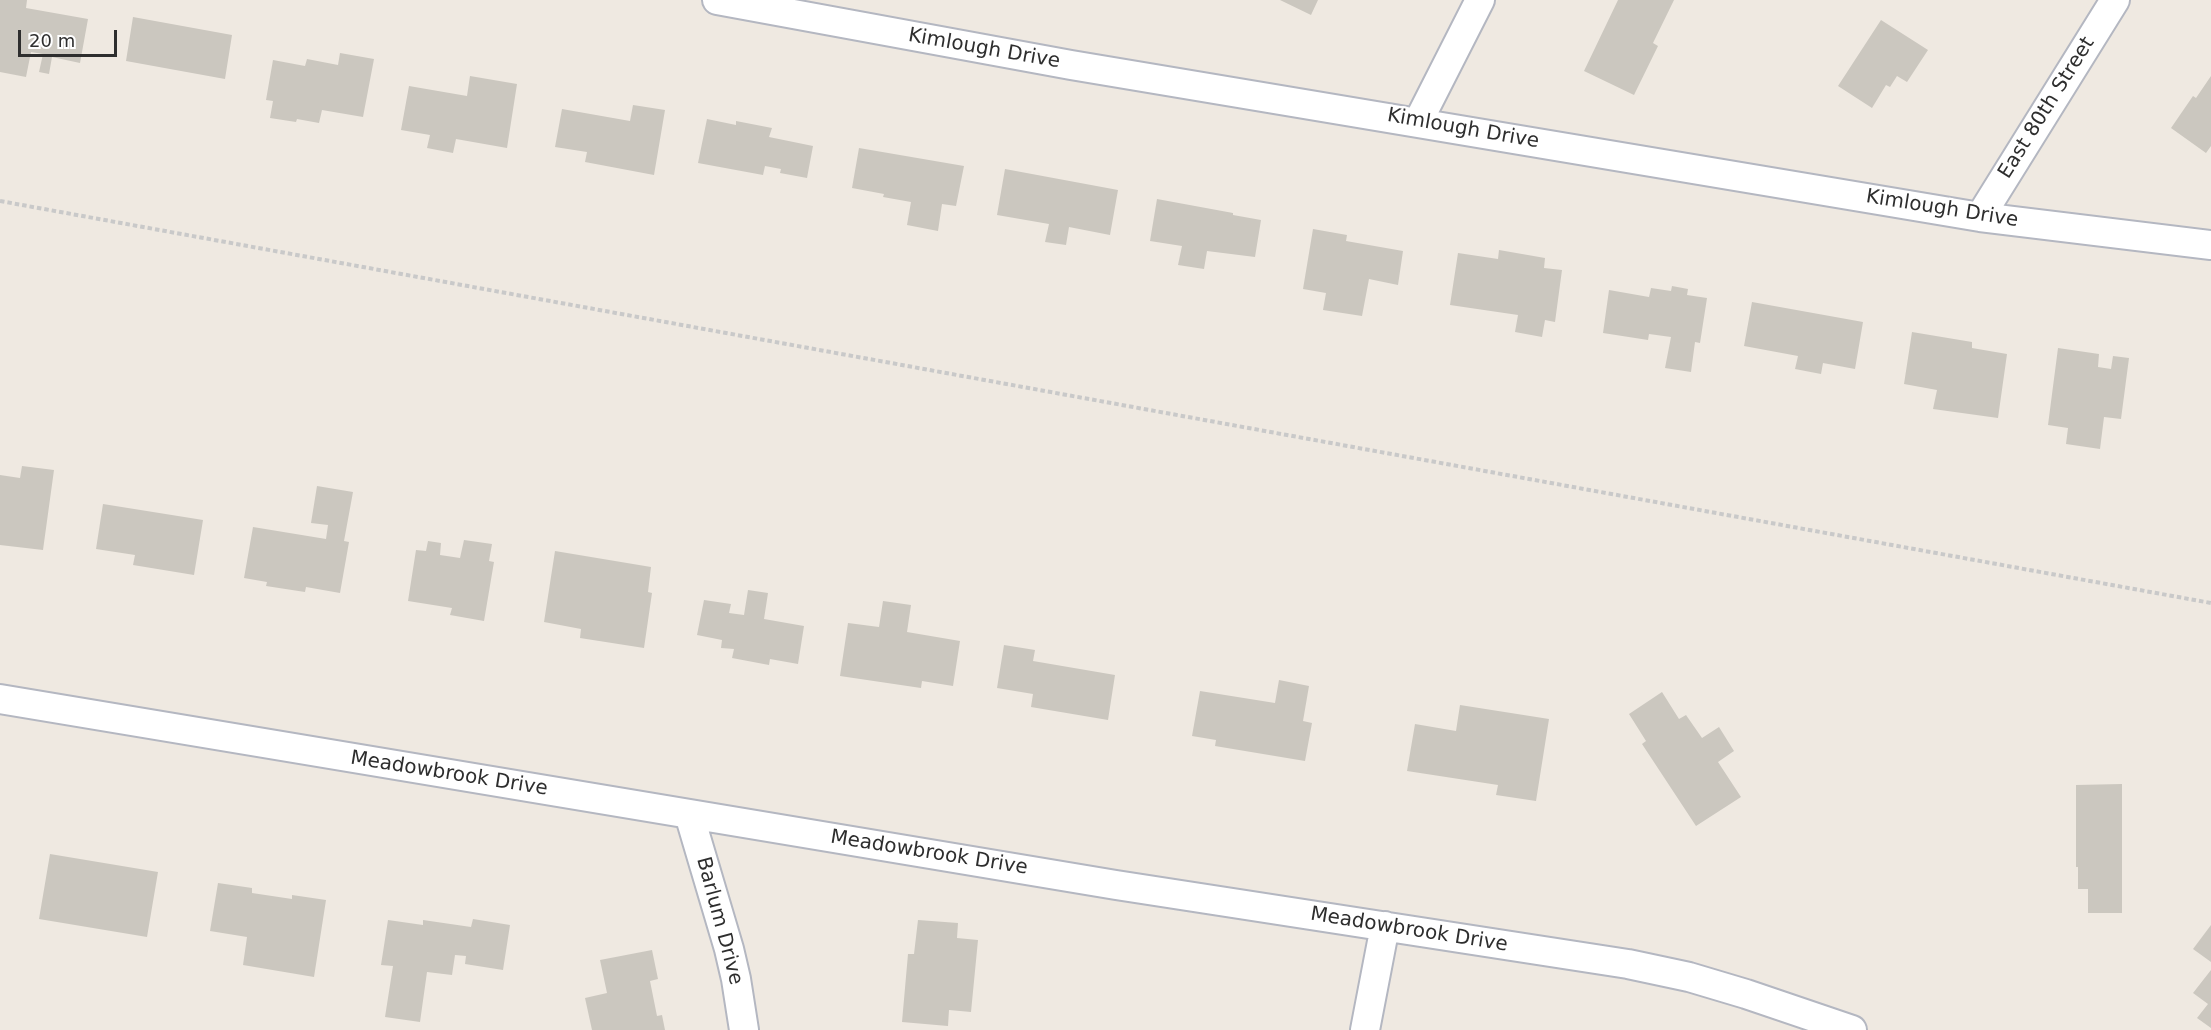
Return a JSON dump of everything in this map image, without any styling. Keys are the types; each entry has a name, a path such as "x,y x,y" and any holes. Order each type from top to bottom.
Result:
{"street":[{"name":"Kimlough Drive","path":"717,0 757,4 1071,65 1980,217 2211,245"},
{"path":"1418,122 1480,0"},
{"name":"East 80th Street","path":"1980,217 2115,0"},
{"name":"Meadowbrook Drive","path":"0,699 1116,885 1628,964 1660,970 1746,994 1852,1030"},
{"name":"Barlum Drive","path":"689,814 729,950 744,1030"},
{"path":"1365,1030 1385,926"}],"path":[{"path":"0,201 2211,603"}],"building":[{"path":"0,0 27,0 26,8 88,19 80,63 52,57 49,74 39,72 43,54 31,52 26,77 0,72"},
{"path":"1280,0 1318,0 1311,15"},
{"path":"1618,0 1674,0 1653,43 1658,46 1634,95 1584,71"},
{"path":"133,17 232,35 225,79 126,61"},
{"path":"1881,20 1928,50 1907,82 1897,76 1890,87 1886,85 1872,108 1838,86"},
{"path":"340,53 374,59 363,117 322,110 319,123 270,118 273,101 266,100 273,60 305,66 307,59 338,65"},
{"path":"470,76 517,84 507,148 456,139 453,153 427,148 430,135 401,130 409,86 467,96"},
{"path":"2211,76 2211,146 2206,153 2171,128 2193,96 2196,98"},
{"path":"633,105 665,110 654,175 585,162 587,152 555,147 562,109 630,121"},
{"path":"707,119 736,125 736,121 772,128 769,137 813,146 807,178 780,173 781,169 765,166 763,175 698,163"},
{"path":"859,148 964,166 956,206 942,204 938,231 907,225 911,202 852,188"},
{"path":"1005,169 1118,190 1110,235 1069,227 1066,245 1045,242 1049,224 997,215"},
{"path":"1157,199 1261,220 1255,257 1207,251 1204,269 1178,265 1182,246 1150,241"},
{"path":"1313,229 1347,235 1346,241 1403,251 1398,285 1369,279 1362,316 1323,310 1326,293 1303,289"},
{"path":"1499,250 1545,258 1544,268 1562,270 1555,322 1545,320 1542,337 1515,332 1518,315 1450,305 1458,253 1498,259"},
{"path":"1672,286 1688,289 1687,295 1707,298 1700,343 1695,342 1691,372 1665,368 1671,337 1649,334 1648,340 1603,333 1609,290 1649,297 1651,288 1671,291"},
{"path":"1752,302 1863,322 1855,369 1823,363 1821,374 1795,369 1798,356 1744,346"},
{"path":"1912,332 1972,342 1972,348 2007,354 1998,418 1933,409 1937,390 1904,384"},
{"path":"2058,348 2099,354 2098,367 2111,369 2113,356 2129,358 2121,419 2104,417 2100,449 2066,444 2068,428 2048,425"},
{"path":"22,466 54,470 43,550 0,545 0,475 20,478"},
{"path":"317,486 353,492 344,541 349,542 340,593 306,587 305,592 266,586 267,582 244,578 253,527 326,539 328,525 311,523"},
{"path":"103,504 203,520 194,575 133,565 135,555 96,549"},
{"path":"464,540 492,544 489,561 494,562 484,621 450,615 452,608 408,601 416,550 426,551 428,541 441,543 440,555 460,558"},
{"path":"555,551 651,567 648,592 652,593 644,648 580,638 581,629 544,622"},
{"path":"748,590 768,593 764,619 804,626 798,664 770,659 769,665 732,658 734,649 721,648 722,640 697,635 704,600 731,604 729,613 744,615"},
{"path":"883,601 911,605 907,632 960,641 953,686 922,681 921,688 840,676 848,623 879,627"},
{"path":"1004,645 1035,650 1033,661 1115,675 1108,720 1031,707 1033,694 997,688"},
{"path":"1279,680 1309,686 1303,721 1312,723 1305,761 1215,746 1216,740 1192,736 1200,691 1275,703"},
{"path":"1662,692 1679,719 1686,715 1702,738 1719,727 1734,751 1718,762 1741,797 1696,826 1642,744 1646,741 1629,714"},
{"path":"1460,705 1549,719 1536,801 1496,795 1498,785 1407,771 1415,724 1456,731"},
{"path":"2122,784 2122,913 2088,913 2088,889 2078,889 2076,785"},
{"path":"50,854 158,872 147,937 39,919"},
{"path":"218,883 252,888 252,893 292,899 292,895 326,900 314,977 243,965 247,937 210,931"},
{"path":"473,919 510,925 503,970 465,964 466,956 455,955 452,975 427,972 420,1022 385,1017 393,966 381,965 388,920 423,925 423,920 471,927"},
{"path":"918,920 958,923 957,938 978,940 971,1012 949,1010 948,1026 902,1022 908,954 914,954"},
{"path":"2211,925 2211,962 2193,949"},
{"path":"652,950 658,979 650,981 657,1016 662,1015 665,1030 592,1030 585,998 607,993 600,960"},
{"path":"2211,970 2211,1028 2197,1018 2208,1004 2193,993"}]}
